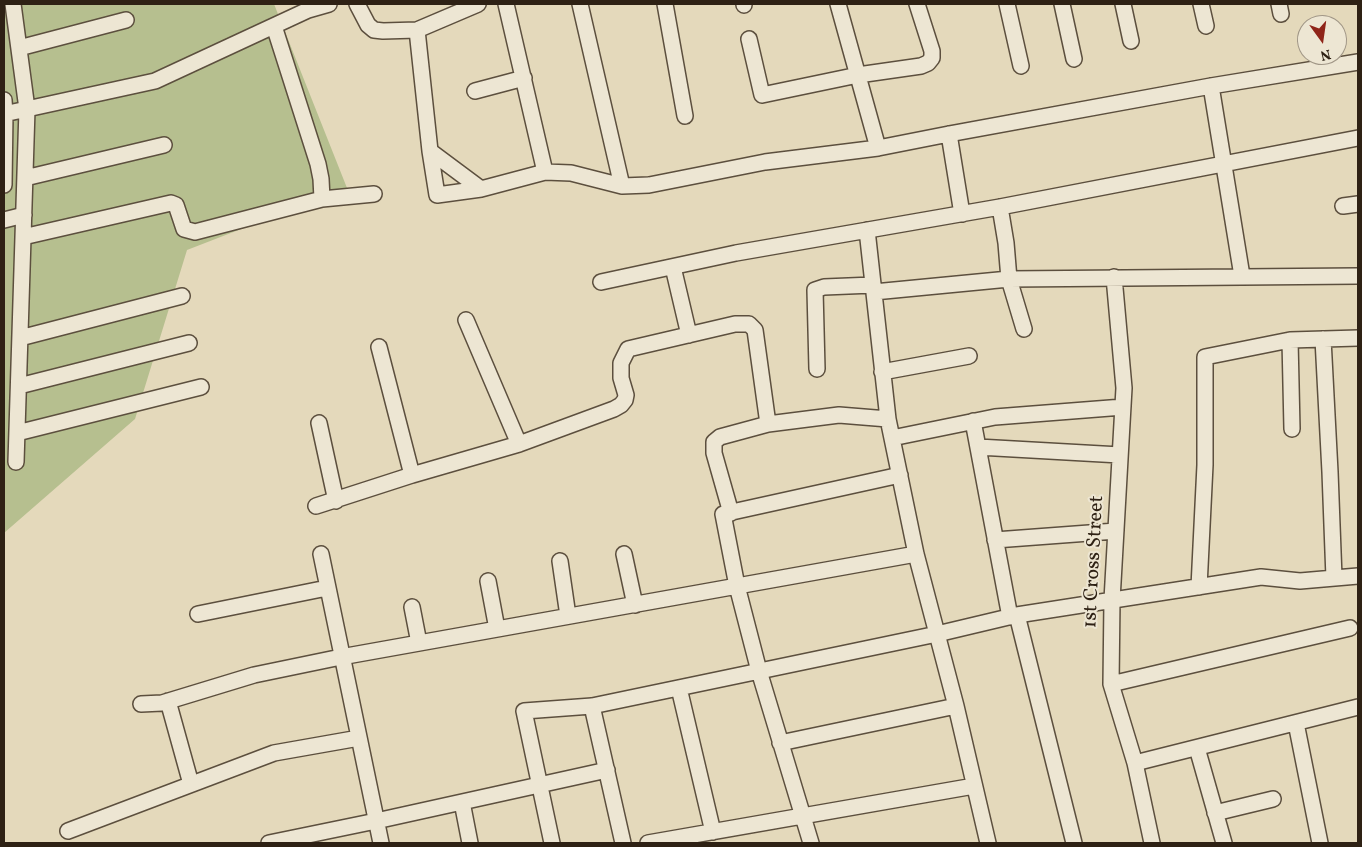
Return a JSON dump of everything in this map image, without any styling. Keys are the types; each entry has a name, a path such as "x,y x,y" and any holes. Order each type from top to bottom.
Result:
{"street":[{"path":"13,4 27,109 16,462"},
{"path":"4,184 4,109 27,109 155,81 308,10 329,4"},
{"path":"357,4 368,25 374,30 417,30 478,4"},
{"path":"506,4 545,172"},
{"path":"580,4 622,186"},
{"path":"665,4 685,116"},
{"path":"838,4 878,148"},
{"path":"749,39 762,95 858,75 921,66 928,63 932,58 932,51 917,4"},
{"path":"1007,4 1021,66"},
{"path":"1062,4 1074,59"},
{"path":"1123,4 1131,41"},
{"path":"1201,4 1206,26"},
{"path":"19,48 126,20"},
{"path":"274,26 282,72 318,164 322,200"},
{"path":"417,30 430,151 438,195 481,189 545,172 571,173 622,186 649,185 765,162 878,148 1211,86 1358,62"},
{"path":"475,91 524,78"},
{"path":"1211,86 1242,276"},
{"path":"949,134 962,214"},
{"path":"601,282 736,253 1000,207 1358,138"},
{"path":"25,178 164,145"},
{"path":"430,151 481,189"},
{"path":"23,237 172,203 176,205 184,229 195,232 322,200 374,194"},
{"path":"1000,207 1006,242 1009,279 1024,329"},
{"path":"4,220 24,215"},
{"path":"868,230 888,419 916,554 956,706 988,843"},
{"path":"673,267 689,335"},
{"path":"818,369 815,290 819,287 873,288 1009,279 1358,276"},
{"name":"1st Cross Street","path":"1114,278 1124,388 1112,600 1111,684 1135,763 1152,843"},
{"path":"20,338 182,296"},
{"path":"466,320 519,444"},
{"path":"316,506 412,475 519,444 614,409 622,405 626,395 621,371 628,349 735,324 749,324 754,330 768,424"},
{"path":"1199,587 1205,465 1204,357 1290,340 1358,338"},
{"path":"1323,339 1334,578"},
{"path":"1290,340 1292,429"},
{"path":"18,386 189,343"},
{"path":"379,347 412,475"},
{"path":"882,372 969,356"},
{"path":"17,433 201,387"},
{"path":"892,438 995,417 1123,407"},
{"path":"731,513 714,453 714,442 720,437 768,424 839,415 888,419"},
{"path":"973,421 995,540 1013,616 1074,843"},
{"path":"319,423 336,501"},
{"path":"978,447 1120,455"},
{"path":"811,843 759,671 737,586 723,514 900,475"},
{"path":"995,540 1116,531"},
{"path":"320,554 381,843"},
{"path":"624,554 635,604"},
{"path":"141,704 168,701 254,675 341,657 916,554"},
{"path":"560,561 568,616"},
{"path":"552,843 524,711 592,706 937,634 1013,616 1261,578 1300,581 1358,576"},
{"path":"488,581 497,629"},
{"path":"198,614 327,588"},
{"path":"412,607 419,643"},
{"path":"1111,684 1350,628"},
{"path":"679,688 713,832"},
{"path":"168,701 191,784"},
{"path":"592,706 623,843"},
{"path":"780,743 956,706"},
{"path":"1135,763 1358,707"},
{"path":"1296,723 1320,843"},
{"path":"68,831 274,753 359,738"},
{"path":"1197,748 1224,843"},
{"path":"269,843 607,770"},
{"path":"648,843 974,786"},
{"path":"1215,812 1273,798"},
{"path":"462,802 470,843"}],"green space":[{"path":"4,4 274,4 347,188 187,250 135,419 4,533"}]}
